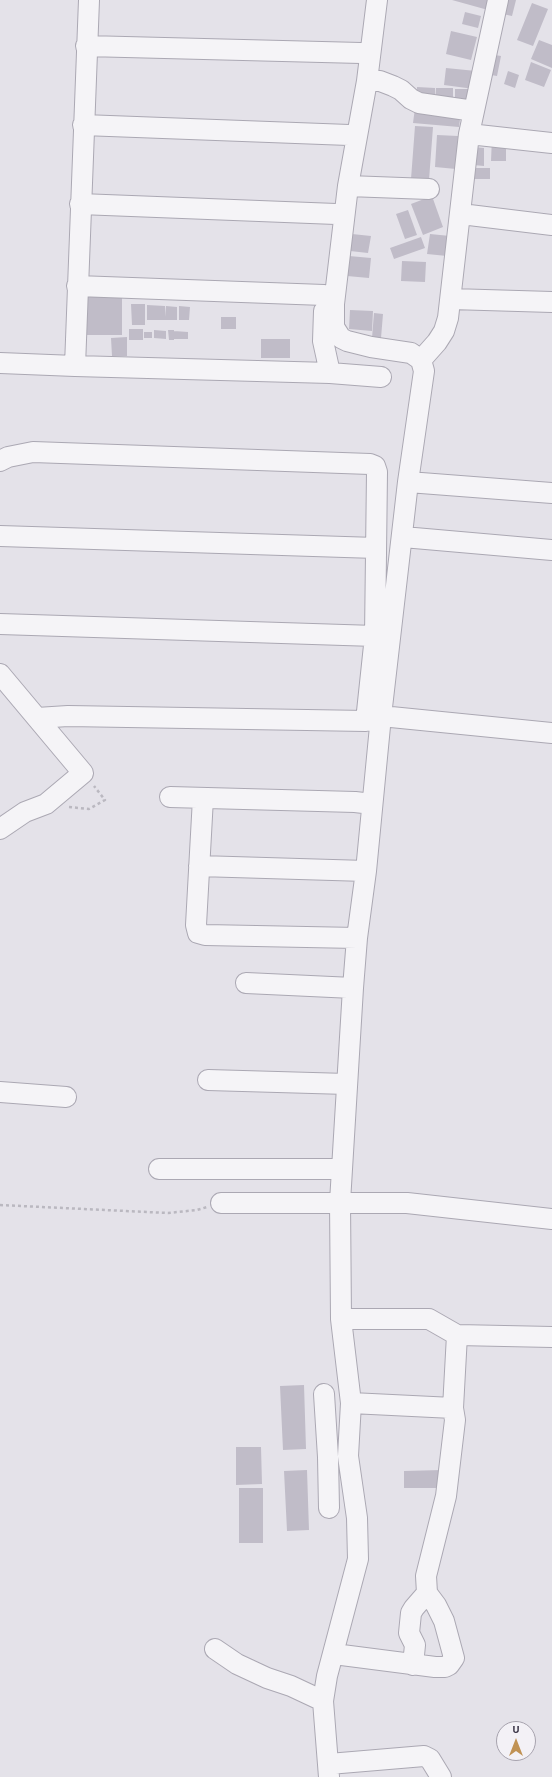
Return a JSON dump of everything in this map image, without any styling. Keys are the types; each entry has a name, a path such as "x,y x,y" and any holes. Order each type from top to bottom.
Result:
{"street":[{"path":"74,366 89,0"},
{"path":"330,373 323,341 324,295 361,53 367,0"},
{"path":"377,0 368,80 348,186 334,304 334,327 341,338 347,341 371,348 411,353 422,360 424,371 408,482 403,537 381,716 353,988 340,1202 341,1318 351,1403 348,1456 357,1518 358,1559 328,1676 323,1702 329,1770 424,1756 430,1759 441,1777"},
{"path":"422,360 444,331 448,318 469,134 498,0"},
{"path":"86,46 361,53"},
{"path":"368,80 393,86 401,90 411,99 419,102 474,111"},
{"path":"83,126 348,135"},
{"path":"469,134 552,143"},
{"path":"348,186 429,189"},
{"path":"80,204 336,214"},
{"path":"461,214 552,225"},
{"path":"77,286 324,295"},
{"path":"451,299 552,302"},
{"path":"0,363 330,373 380,377"},
{"path":"0,461 8,457 33,452 370,464 375,466 377,472 375,636 366,721 68,716 37,718"},
{"path":"408,482 552,493"},
{"path":"0,536 376,548"},
{"path":"403,537 552,550"},
{"path":"0,624 375,636"},
{"path":"0,674 83,773 46,804 25,812 0,829"},
{"path":"381,716 552,733"},
{"path":"170,797 355,802 372,804"},
{"path":"203,798 196,925 198,932 205,935 357,938"},
{"path":"199,866 366,871"},
{"path":"246,983 353,988"},
{"path":"208,1080 347,1084"},
{"path":"0,1092 66,1097"},
{"path":"159,1169 342,1169"},
{"path":"221,1203 407,1203 552,1219"},
{"path":"341,1318 429,1319 456,1335 552,1337"},
{"path":"334,1654 413,1665 445,1667 454,1660 444,1621 436,1605 427,1593 426,1576 446,1496 455,1420 453,1408 456,1335"},
{"path":"324,1394 328,1456 329,1508"},
{"path":"351,1403 453,1408"},
{"path":"328,1456 348,1456"},
{"path":"413,1665 415,1645 409,1633 411,1613 427,1593"},
{"path":"215,1649 237,1664 267,1678 291,1686 323,1702"}],"path":[{"path":"46,804 89,810 105,800"},
{"path":"0,1205 168,1212 197,1210 221,1203"}],"building":[{"path":"452,0 491,0 488,10"},
{"path":"501,0 516,0 512,16 498,13"},
{"path":"532,3 548,9 533,46 517,40"},
{"path":"465,12 481,16 478,28 462,24"},
{"path":"451,31 477,37 471,60 446,54"},
{"path":"539,40 552,45 552,68 531,59"},
{"path":"489,54 501,56 497,76 485,74"},
{"path":"531,62 551,70 544,87 525,80"},
{"path":"446,68 476,71 474,89 444,85"},
{"path":"508,71 519,75 515,88 504,84"},
{"path":"417,87 435,88 435,101 417,101"},
{"path":"436,88 453,88 453,103 435,103"},
{"path":"455,89 471,89 471,105 455,104"},
{"path":"415,108 461,112 459,127 413,123"},
{"path":"415,126 433,127 429,180 411,179"},
{"path":"437,135 458,136 456,169 435,167"},
{"path":"492,137 506,138 506,161 491,161"},
{"path":"474,147 484,148 484,166 473,165"},
{"path":"474,168 490,168 490,179 474,179"},
{"path":"432,196 443,227 423,235 411,204"},
{"path":"408,210 417,235 405,239 396,214"},
{"path":"352,234 371,236 368,253 350,251"},
{"path":"430,234 450,236 447,256 427,254"},
{"path":"421,237 425,248 394,259 390,248"},
{"path":"349,256 371,258 369,278 347,276"},
{"path":"402,261 426,262 425,282 401,281"},
{"path":"80,297 122,297 122,335 80,335"},
{"path":"131,304 145,304 145,325 132,325"},
{"path":"147,305 165,306 165,317 166,306 177,307 177,320 147,320"},
{"path":"179,306 190,307 189,320 179,320"},
{"path":"350,310 373,311 372,331 349,329"},
{"path":"374,313 383,314 381,338 372,338"},
{"path":"221,317 236,317 236,329 221,329"},
{"path":"129,329 143,329 143,340 129,340"},
{"path":"154,330 166,331 166,339 154,338"},
{"path":"168,330 174,330 174,340 169,340"},
{"path":"174,331 188,332 188,339 174,339"},
{"path":"144,332 152,332 152,338 144,338"},
{"path":"127,337 127,356 112,356 111,338"},
{"path":"261,339 290,339 290,358 261,358"},
{"path":"304,1385 306,1449 283,1450 280,1386"},
{"path":"236,1447 261,1447 262,1484 236,1485"},
{"path":"307,1470 309,1530 287,1531 284,1471"},
{"path":"442,1470 442,1488 404,1488 404,1471"},
{"path":"239,1488 263,1488 263,1543 239,1543"}]}
